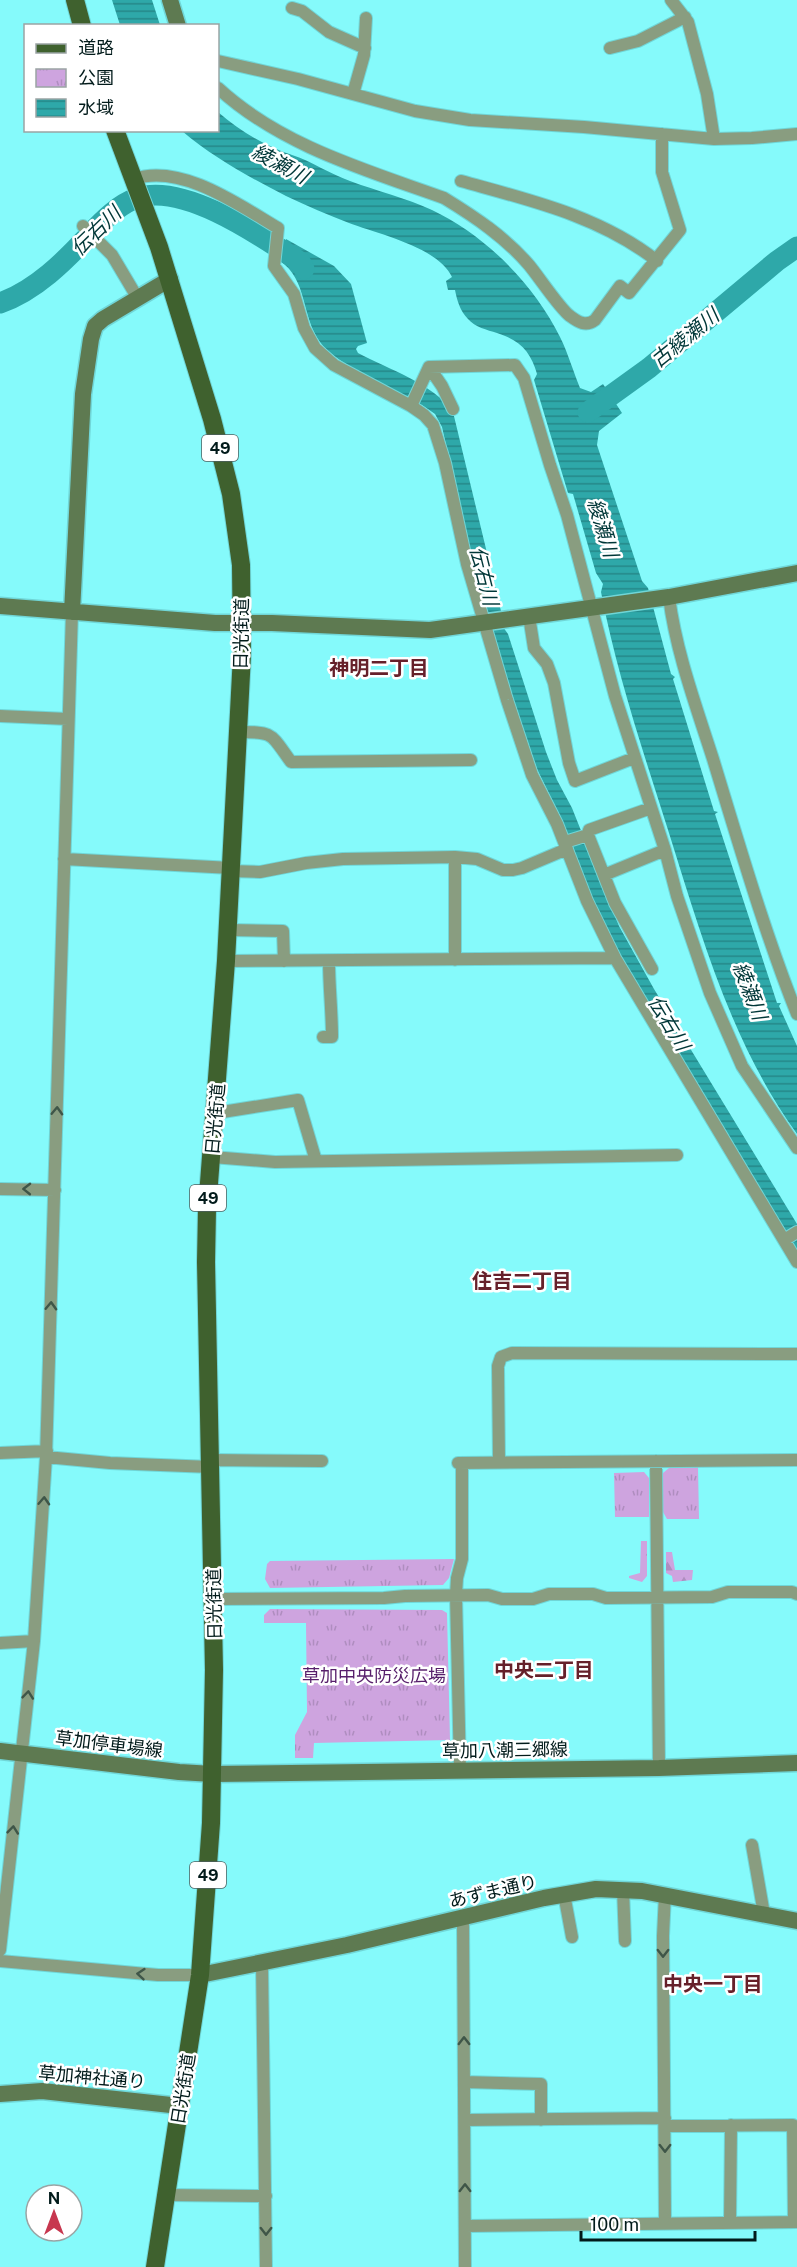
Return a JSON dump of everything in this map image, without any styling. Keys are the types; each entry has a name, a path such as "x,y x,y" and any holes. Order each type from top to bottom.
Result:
{"main road":[{"path":"75,0 81,24"},
{"name":"日光街道","path":"116,132 170,279 219,442 231,494 241,565 242,623 228,930 207,1209 206,1262 214,1599 213,1774 209,1869 200,1975 155,2267"}],"street":[{"path":"170,0 177,24"},
{"path":"671,0 688,22 707,94 714,138"},
{"path":"292,8 302,11 329,32 365,48"},
{"path":"610,48 638,41 685,17"},
{"path":"353,94 365,48 366,18"},
{"path":"219,62 298,79 415,111 470,120 714,138 752,138 797,134"},
{"path":"219,89 257,118 309,147 352,166 444,198 457,206 488,227 511,247 542,280 568,315 584,324 590,324 595,320 620,286 629,292 657,261 680,230 662,172 662,134"},
{"path":"135,183 148,174 201,186 278,228 274,266 294,294 304,328 315,348 334,365 411,406 429,420 439,440 464,551 507,700 532,775 566,844 587,901 615,958 797,1262"},
{"path":"461,181 586,219 629,240 657,261"},
{"path":"83,226 112,255 136,297"},
{"path":"0,1950 34,1641 46,1454 68,719 83,394 95,326 136,297 170,279"},
{"path":"429,367 515,365 524,378 573,533 595,608 594,623 680,905 720,1017 742,1066 797,1148"},
{"path":"411,406 429,367"},
{"path":"429,367 442,386 453,409"},
{"path":"0,606 214,623 430,630 663,598 797,573"},
{"path":"663,598 720,784 797,1014"},
{"path":"529,616 534,648 547,664 554,683 569,763 575,781 634,758"},
{"path":"0,716 68,719"},
{"path":"238,732 263,732 271,736 291,762 471,760"},
{"path":"64,859 260,872 343,859 455,857 477,859 503,870 513,870 522,868 586,836 590,830 651,808"},
{"path":"586,836 615,903 652,969"},
{"path":"604,875 664,850"},
{"path":"455,857 455,960"},
{"path":"228,930 282,931 284,961"},
{"path":"226,961 615,958"},
{"path":"323,1037 332,1037 333,1000 330,994 329,961"},
{"path":"216,1113 298,1100 316,1161"},
{"path":"212,1157 275,1162 677,1155"},
{"path":"0,1189 55,1190"},
{"path":"784,1240 797,1232"},
{"path":"499,1462 498,1366 501,1358 512,1353 797,1354"},
{"path":"0,1453 46,1454 110,1463 211,1464 322,1461"},
{"path":"460,1770 456,1595 462,1559 460,1463 797,1460"},
{"path":"656,1461 659,1768"},
{"path":"214,1599 488,1595 502,1599 533,1599 549,1594 593,1594 606,1598 712,1596 728,1592 792,1592 797,1594"},
{"path":"0,1643 34,1641"},
{"name":"草加停車場線","path":"0,1751 213,1774"},
{"name":"草加八潮三郷線","path":"213,1774 659,1768 797,1763"},
{"path":"752,1845 764,1914"},
{"name":"あずま通り","path":"200,1975 262,1964 564,1894 596,1889 623,1889 665,1894 797,1920"},
{"path":"623,1889 625,1941"},
{"path":"564,1894 572,1937"},
{"path":"665,1894 663,1936 665,2222"},
{"path":"463,1918 465,2267"},
{"path":"0,1961 158,1975 200,1975"},
{"path":"262,1964 266,2267"},
{"path":"464,2082 541,2084 541,2120"},
{"name":"草加神社通り","path":"0,2094 42,2091 180,2106"},
{"path":"465,2120 793,2125 795,2222 465,2226"},
{"path":"730,2222 731,2125"},
{"path":"166,2195 266,2196"}],"green space":[{"path":"698,1467 699,1519 667,1519 663,1512 663,1473 669,1468"},
{"path":"644,1472 649,1478 649,1517 615,1517 614,1473"},
{"path":"641,1541 647,1541 647,1576 642,1582 629,1578 629,1576 640,1573"},
{"path":"666,1552 672,1552 675,1570 693,1570 692,1580 673,1582 672,1576 666,1573"},
{"path":"454,1559 449,1578 443,1585 270,1588 265,1579 267,1564 270,1561"},
{"name":"草加中央防災広場","path":"270,1609 442,1610 447,1613 450,1740 314,1743 313,1758 295,1758 295,1735 307,1712 306,1623 264,1623 264,1615"}],"water":[{"path":"112,0 152,0 160,24 120,24"},
{"name":"綾瀬川","path":"219,113 244,132 272,147 343,178 422,206 452,220 489,247 522,280 536,298 566,349 580,388 591,392 603,384 622,413 599,431 597,445 642,581 648,588 671,674 675,677 673,679 714,811 718,812 715,814 777,1003 781,1003 779,1006 797,1046 797,1134 774,1100 754,1064 707,951 632,714 607,623 601,592 603,584 596,573 573,494 568,493 534,380 537,374 528,353 512,339 478,326 465,316 455,290 448,290 446,281 452,277 434,257 406,243 341,220 286,196 207,150 183,132 219,132"},
{"path":"286,239 334,266 351,284 367,343 358,346 356,349 358,353 423,385 445,402 453,412 503,627 508,634 557,780 572,808 619,926 654,989 797,1224 797,1250 619,955 592,898 563,823 537,769 511,694 474,569 442,427 435,414 352,368 320,342 314,332 300,288 289,269 280,261"}],"waterway":[{"name":"伝右川","path":"0,303 25,291 49,274 118,208 137,198 156,195 177,198 222,215 300,262 304,269"},
{"name":"古綾瀬川","path":"588,412 649,368 777,261 797,247"}],"district":[{"name":"神明二丁目","path":"379,668"},
{"name":"住吉二丁目","path":"522,1281"},
{"name":"中央二丁目","path":"544,1670"},
{"name":"中央一丁目","path":"713,1984"}]}
